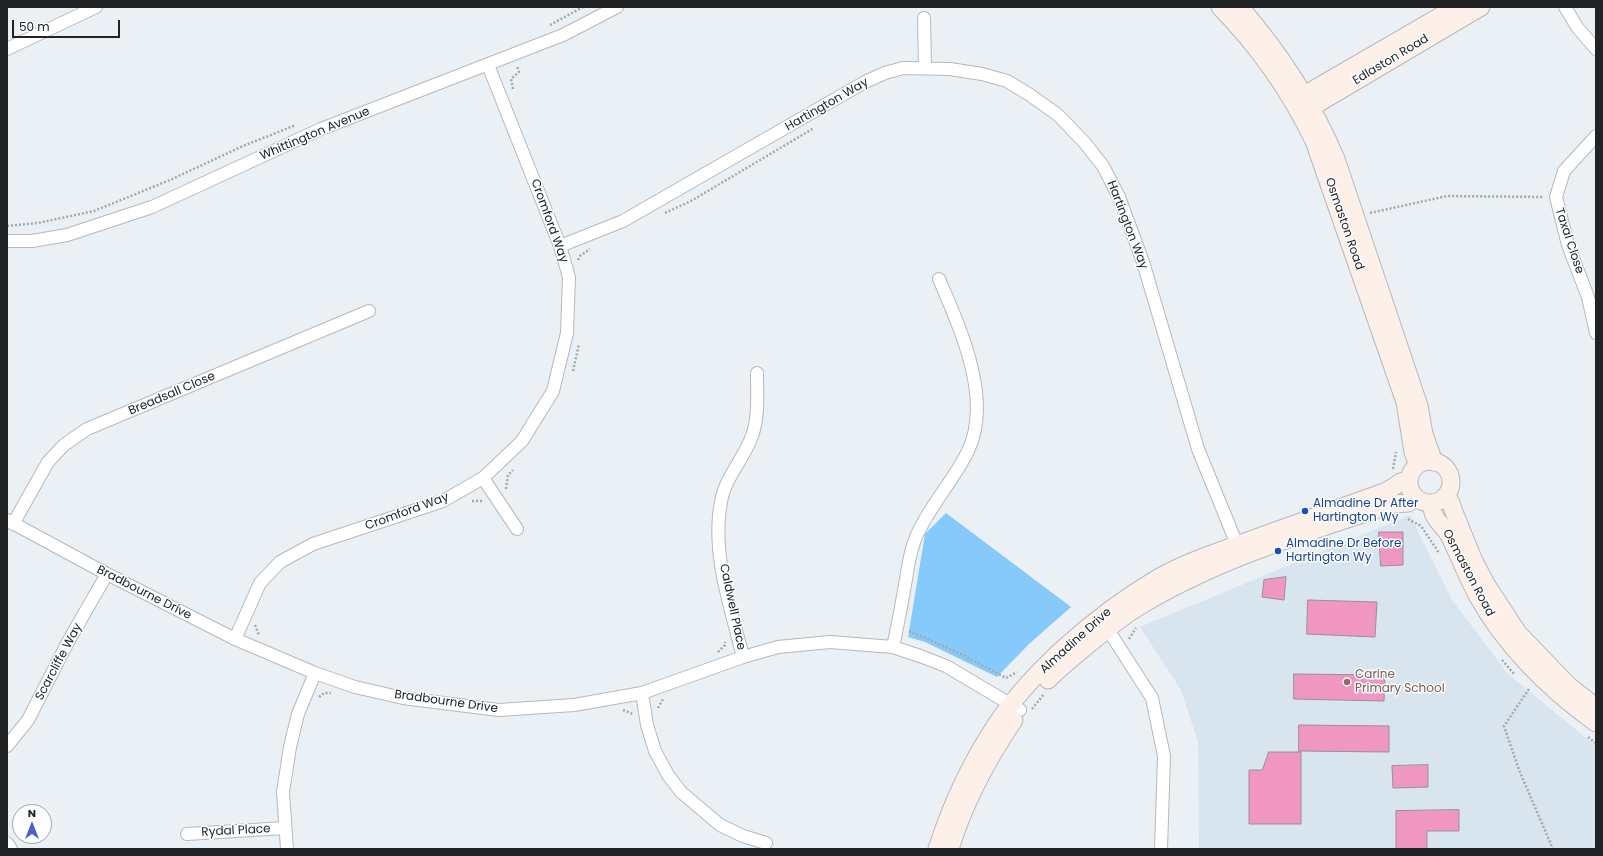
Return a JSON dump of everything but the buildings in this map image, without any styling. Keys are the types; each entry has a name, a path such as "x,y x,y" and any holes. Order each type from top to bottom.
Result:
{"street":[{"path":"7,49 96,7"},
{"name":"Whittington Avenue","path":"7,241 32,241 67,235 152,207 321,129 563,35 617,7"},
{"name":"Osmaston Road","path":"1220,7 1256,46 1279,78 1323,128 1336,159 1419,406 1424,434 1426,464"},
{"name":"Osmaston Road","path":"1240,7 1273,48 1302,104 1405,402 1413,452 1426,464"},
{"name":"Edlaston Road","path":"1302,104 1451,12 1481,7"},
{"path":"1565,7 1576,28 1596,49"},
{"path":"924,18 925,68"},
{"name":"Cromford Way","path":"235,639 260,583 280,562 313,544 443,501 483,478 522,442 553,391 567,333 569,277 560,246 488,65"},
{"name":"Hartington Way","path":"560,246 623,221 866,82 885,73 903,68 950,69 982,74 1006,81 1030,95 1058,115 1084,142 1103,166 1119,197 1143,262 1198,449 1239,550"},
{"name":"Taxal Close","path":"1596,136 1564,171 1556,197 1568,245 1588,297 1596,333"},
{"path":"893,647 909,556 922,524 958,470 969,450 977,423 975,386 968,353 940,279"},
{"name":"Breadsall Close","path":"10,522 48,462 64,445 87,429 369,310"},
{"name":"Caldwell Place","path":"743,657 726,589 720,552 719,525 721,502 726,483 752,436 756,416 757,372"},
{"path":"1426,464 1445,468 1451,483 1439,499 1423,502 1415,497 1410,489 1409,480 1412,472 1426,464"},
{"path":"483,478 517,529"},
{"name":"Almadine Drive","path":"1239,550 1388,491 1401,482 1409,480"},
{"name":"Almadine Drive","path":"950,849 975,785 993,752 1020,709 1062,650 1104,622 1159,578 1206,557 1239,550 1393,504 1408,502 1415,497"},
{"name":"Osmaston Road","path":"1596,707 1569,686 1518,633 1486,584 1474,561 1451,502 1439,499 1433,514 1449,534 1477,596 1503,634 1526,662 1549,685 1570,705 1596,724"},
{"name":"Bradbourne Drive","path":"10,522 107,574 235,639 315,673 355,687 403,698 499,710 574,705 642,693 743,657 778,647 830,642 893,647 946,666 1020,709"},
{"name":"Scarcliffe Way","path":"7,746 28,720 69,640 107,574"},
{"path":"1104,622 1152,698 1164,756 1161,849"},
{"path":"287,849 283,792 290,747 298,714 315,673"},
{"path":"642,693 647,724 655,751 668,775 681,792 720,825 743,836 766,843"},
{"name":"Almadine Drive","path":"937,849 944,826 966,775 990,733 1020,709"},
{"name":"Rydal Place","path":"186,834 285,828"},
{"path":"7,843 11,849"}],"path":[{"path":"513,55 519,72 512,79 513,93"},
{"path":"662,215 691,201 818,125"},
{"path":"1355,216 1447,196 1556,197"},
{"path":"576,266 580,256 590,249 583,237"},
{"path":"572,372 579,344"},
{"path":"470,502 475,500 482,501 490,506 508,495 505,488 508,476 517,464"},
{"path":"258,619 255,626 259,635 271,644 262,651"},
{"path":"1119,646 1127,643 1138,625"},
{"path":"1529,689 1504,726 1519,770 1553,849"},
{"path":"1020,709 1047,691"}],"shaded area":[{"path":"946,513 1071,607 1029,644 997,677 925,642 908,637 925,534"},
{"name":"Carine Primary School","path":"1410,515 1452,600 1508,674 1586,738 1596,744 1596,849 1199,849 1198,742 1181,690 1140,627"}],"place":[{"name":"Almadine Dr After Hartington Wy","path":"1305,511"},
{"name":"Almadine Dr Before Hartington Wy","path":"1278,551"},
{"name":"Carine Primary School","path":"1347,682"}]}
